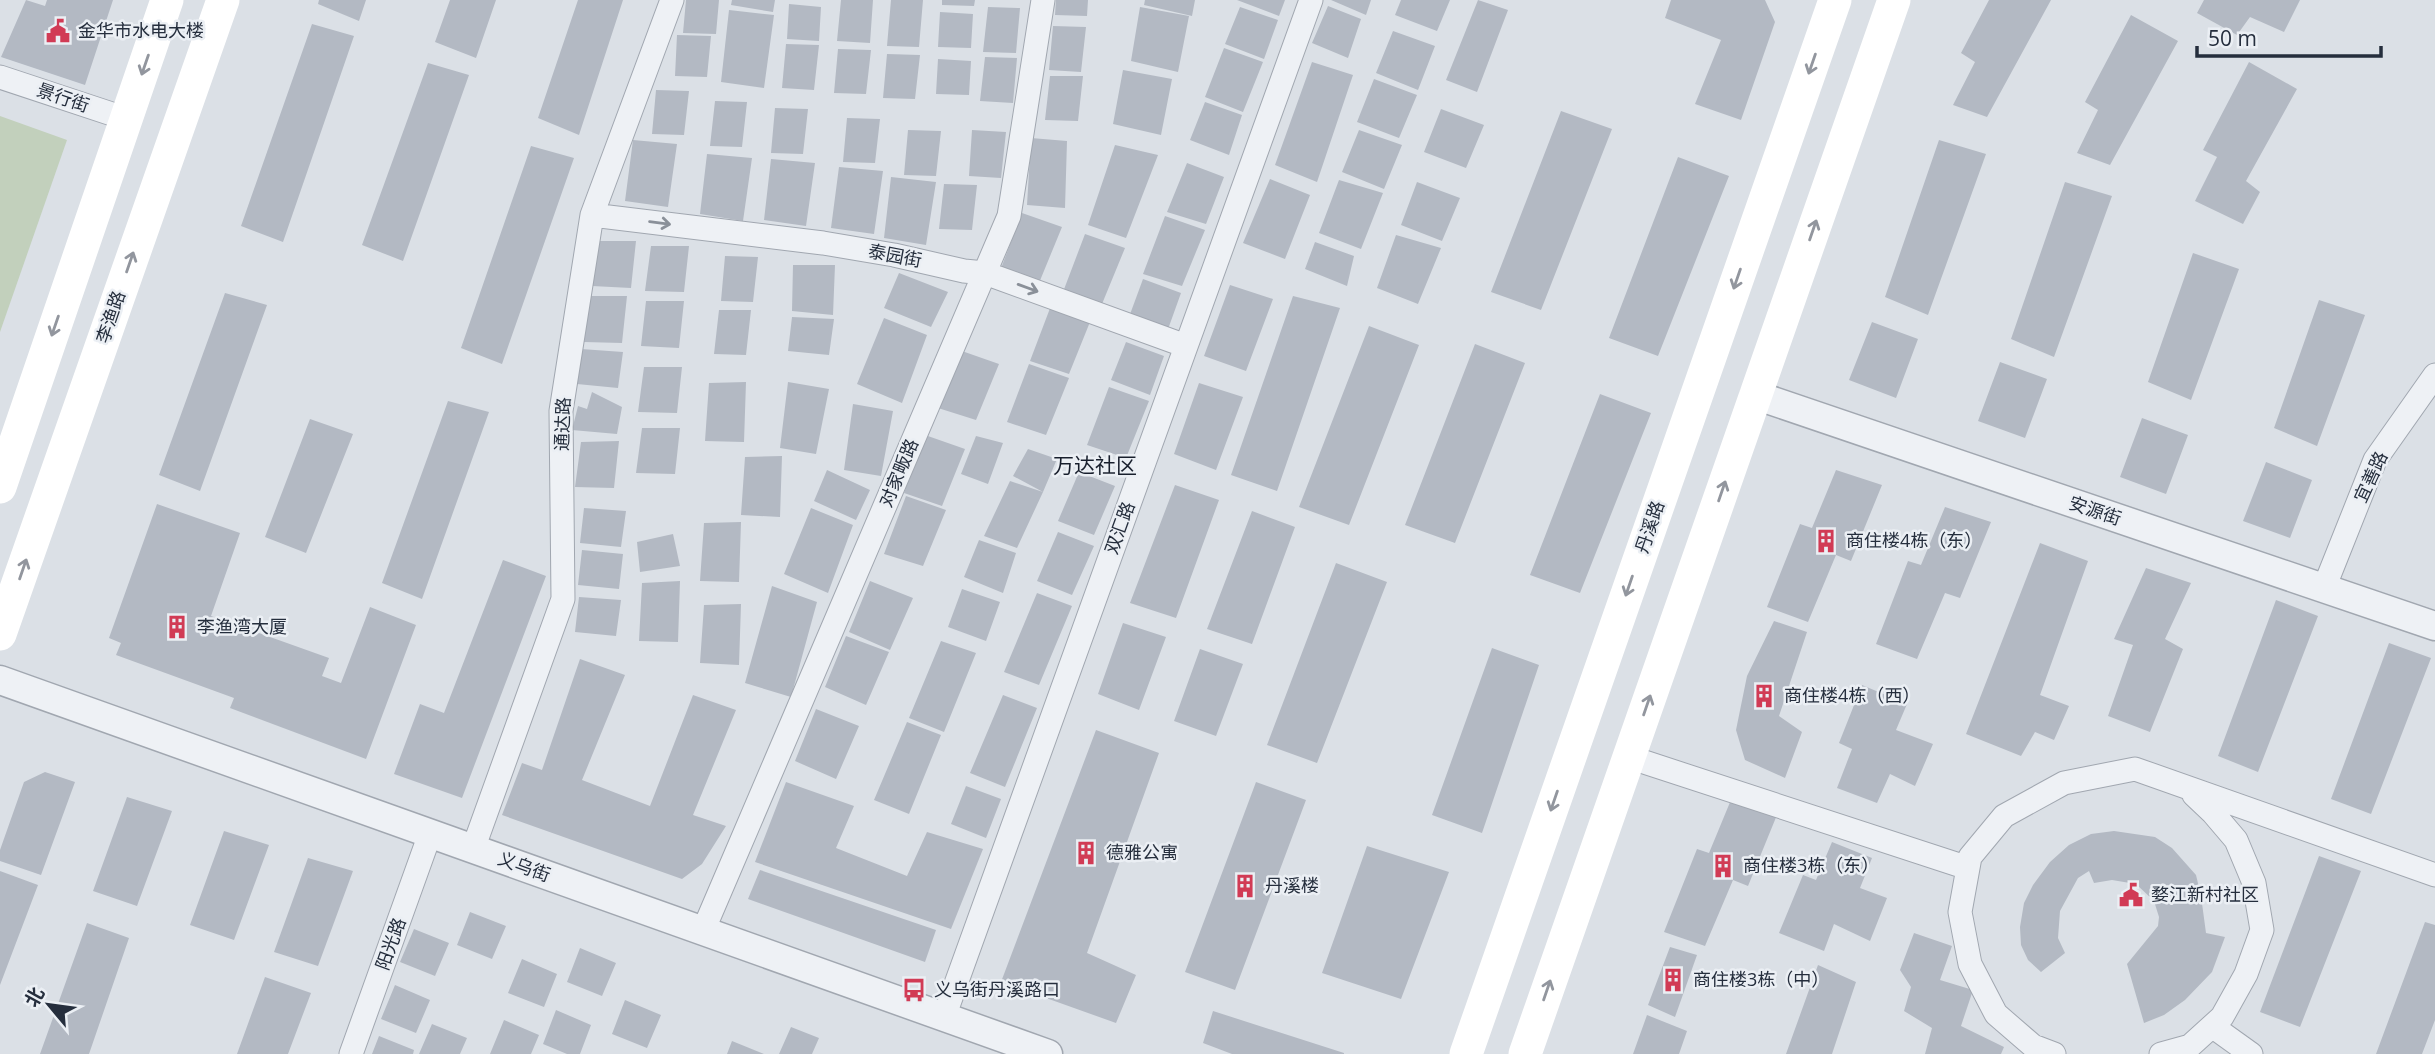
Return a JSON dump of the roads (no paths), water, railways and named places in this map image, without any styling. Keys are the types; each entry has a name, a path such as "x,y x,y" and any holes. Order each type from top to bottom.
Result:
{"main road":[{"path":"0,487 167,0"},
{"name":"李渔路","path":"0,634 223,0"},
{"name":"丹溪路","path":"1466,1054 1835,0"},
{"path":"1525,1054 1894,0"}],"street":[{"name":"通达路","path":"473,849 563,599 561,411 592,215 672,0"},
{"name":"对家畈路","path":"703,931 1009,216 1043,0"},
{"name":"双汇路","path":"944,1017 1311,0"},
{"name":"景行街","path":"0,77 127,120"},
{"name":"泰园街","path":"592,215 823,243 985,273 1186,346"},
{"name":"宜善路","path":"2325,588 2375,460 2435,375"},
{"name":"安源街","path":"1755,395 2435,626"},
{"name":"义乌街","path":"0,680 1043,1053"},
{"path":"1629,757 1968,868"},
{"path":"2054,1054 2033,1046 1996,1014 1970,964 1960,912 1970,857 2004,816 2064,783 2135,769 2435,875"},
{"path":"2161,1054 2190,1046 2222,1017 2246,974 2262,930 2254,883 2236,840 2187,788"},
{"name":"阳光路","path":"351,1054 430,834"},
{"path":"2212,1026 2251,1054"}],"place":[{"name":"金华市水电大楼","path":"58,31"},
{"name":"商住楼4栋（东）","path":"1826,541"},
{"name":"李渔湾大厦","path":"177,627"},
{"name":"商住楼4栋（西）","path":"1764,696"},
{"name":"德雅公寓","path":"1086,853"},
{"name":"商住楼3栋（东）","path":"1723,866"},
{"name":"丹溪楼","path":"1245,886"},
{"name":"婺江新村社区","path":"2131,895"},
{"name":"商住楼3栋（中）","path":"1673,980"},
{"name":"义乌街丹溪路口","path":"914,990"}],"district":[{"name":"万达社区","path":"1095,466"}]}
